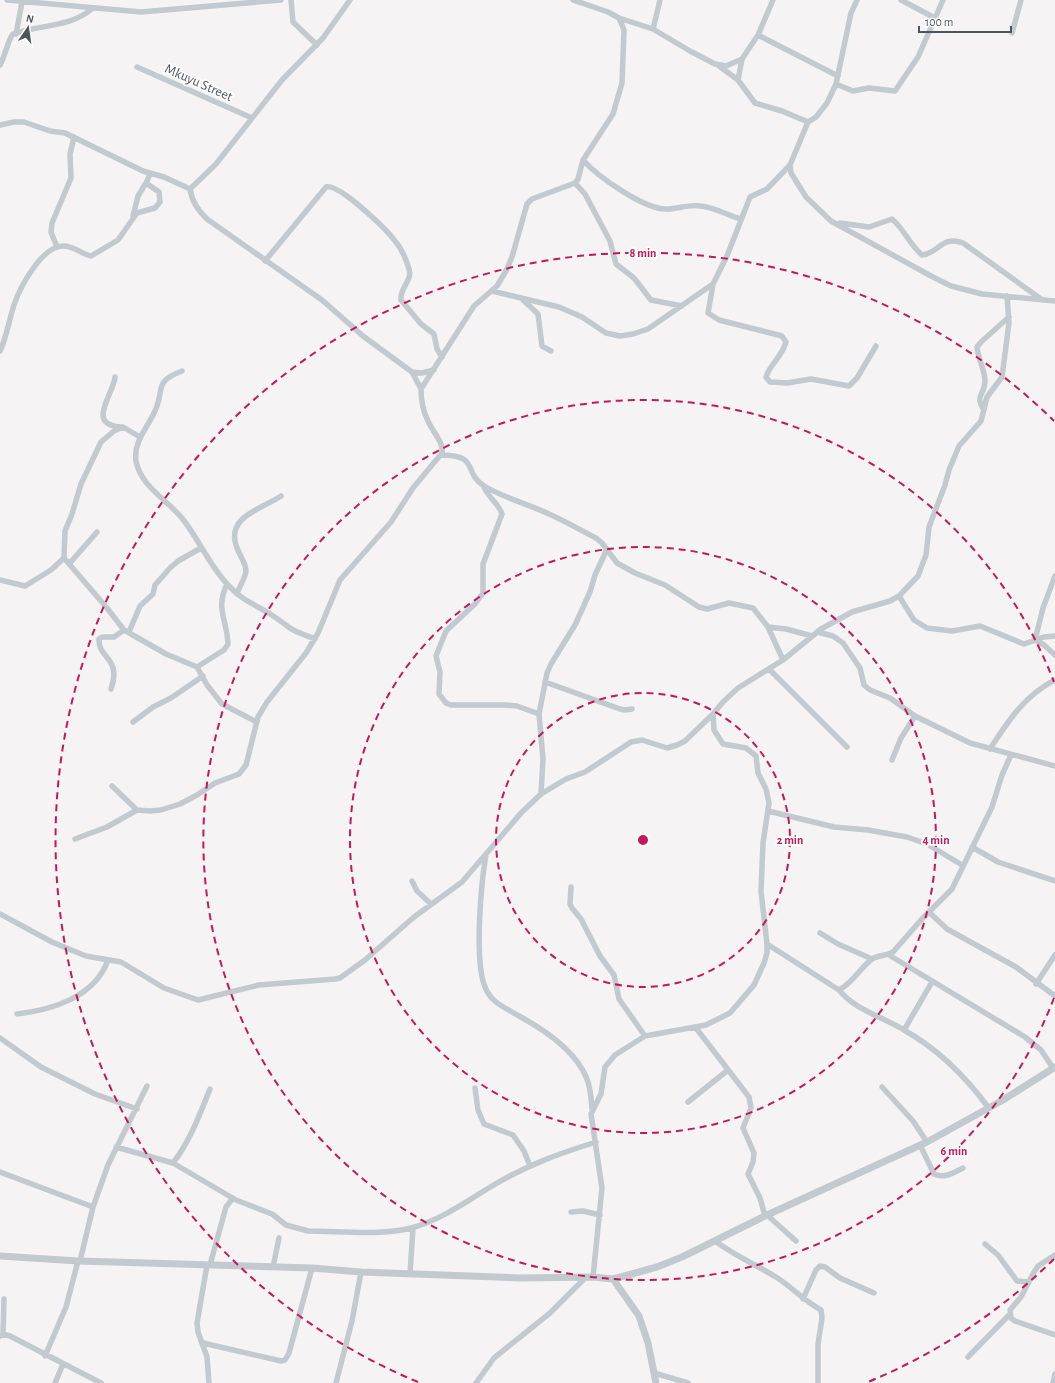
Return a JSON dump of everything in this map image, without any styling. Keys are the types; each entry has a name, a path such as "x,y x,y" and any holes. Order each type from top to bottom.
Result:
{"street":[{"path":"7,0 141,12 281,0"},
{"path":"291,0 293,22 317,45"},
{"path":"190,189 216,164 282,80 329,31 350,0"},
{"path":"574,0 608,12 619,18 653,29 715,64 738,80 755,103 782,111 808,122"},
{"path":"653,29 660,0"},
{"path":"738,80 742,60 758,35 773,0"},
{"path":"857,0 851,13 836,84 827,103 816,117 808,122 790,166 767,189 750,197 727,256 713,284 708,313 713,317 782,336 785,347 766,377 770,382 787,383 811,379 849,386 857,378 876,346"},
{"path":"901,0 935,18"},
{"path":"836,84 853,91 869,88 895,91 918,57 944,0"},
{"path":"1012,33 1020,0"},
{"path":"16,34 22,2"},
{"path":"0,65 4,58 11,36 73,21 93,8"},
{"path":"421,389 474,306 492,291 506,271 527,204 532,199 575,183 578,179 583,160 613,114 623,78 624,30 619,18"},
{"path":"624,30 630,22"},
{"path":"758,35 838,76"},
{"path":"715,64 726,66 742,60"},
{"name":"Mkuyu Street","path":"137,67 252,118"},
{"path":"0,125 14,122 24,122 45,130 74,136 150,174 164,177 190,189"},
{"path":"57,247 51,232 52,224 71,178 70,154 74,136"},
{"path":"583,160 608,182 624,193 655,207 665,209 699,206 741,219"},
{"path":"790,166 792,173 806,197 831,221 946,284 982,294 1055,301"},
{"path":"0,351 15,302 30,272 41,257 57,247 72,247 89,256 93,256 118,240 133,216 138,196 150,174"},
{"path":"133,216 155,208 160,202 159,192 146,183"},
{"path":"575,183 585,194 610,241 616,264 634,278 651,300 682,306"},
{"path":"265,261 326,187 334,187 346,195 382,227 396,242 404,254 410,270 408,282 402,291 401,300 421,324 434,334 437,349 442,357"},
{"path":"75,839 107,827 137,810 161,810 180,804 215,783 239,774 246,765 257,722 267,702 306,653 315,639 325,620 344,573 392,522 413,488 440,455 443,448 427,420 421,399 421,389 412,372 363,336 322,300 207,219 196,208 190,189"},
{"path":"831,221 869,227 892,219 922,255 933,252 948,241 959,242 972,248 997,268 1041,299"},
{"path":"492,291 559,307 582,318 606,333 620,336 633,334 648,329 713,284"},
{"path":"0,914 66,948 86,956 121,962 164,988 198,1000 259,985 340,978 365,960 431,904 462,882 521,813 541,794 566,779 584,772 631,742 642,740 667,748 685,741 738,688 783,660 812,636 844,615 890,601 899,596 918,576 923,565 926,555 929,527 945,485 948,470 959,446 981,421 987,398 1002,377 1004,371 1009,317 1007,296"},
{"path":"522,299 538,314 540,341 542,346 551,351"},
{"path":"984,410 979,403 979,399 985,385 985,378 977,347 1009,317"},
{"path":"412,372 422,373 434,370"},
{"path":"182,371 173,374 162,384 156,410 140,437 136,449 138,469 157,496 184,521 227,584 237,594 251,605 263,610 290,628 315,639"},
{"path":"115,377 112,391 102,412 103,418 110,425 122,427 140,437"},
{"path":"122,427 114,431 101,442 81,484 65,531 64,558 126,631 166,654 197,667 212,692 222,704 257,722"},
{"path":"440,455 457,456 469,463 474,474 483,485 486,493 499,506 502,514 483,564 483,592 475,604 446,631 436,656 440,672 439,694 446,703 451,705 517,706 539,714"},
{"path":"483,485 548,514 596,538 607,549 616,563 635,573 665,585 699,607 708,609 729,603 746,605 757,612 768,627 783,660"},
{"path":"237,594 246,573 246,568 236,545 234,529 240,520 281,496"},
{"path":"69,564 97,532"},
{"path":"111,689 114,679 114,668 100,644 99,639 102,637 114,637 126,631 140,606 153,594 155,585 170,568 178,561 201,548"},
{"path":"541,794 543,759 539,714 545,682 551,664 575,625 607,549"},
{"path":"0,580 25,586 51,570 64,558"},
{"path":"1035,640 1055,576"},
{"path":"197,667 227,647 228,638 221,607 221,596 227,584"},
{"path":"899,596 914,620 927,628 952,631 980,626 1020,644 1028,644 1035,640 1055,636"},
{"path":"768,627 786,629 812,636"},
{"path":"818,632 833,636 844,643 860,668 864,685 870,690 890,698 915,716 959,738 990,749 1055,766"},
{"path":"1035,640 1044,645 1055,655"},
{"path":"768,669 847,747"},
{"path":"133,722 153,707 171,698 203,676"},
{"path":"990,749 1016,710 1033,693 1055,680"},
{"path":"545,682 620,709 625,710 632,708"},
{"path":"592,1109 601,1094 603,1074 609,1061 623,1049 645,1036 696,1028 721,1018 740,1004 760,976 767,953 761,891 763,843 768,811 768,795 758,773 756,756 746,748 727,746 723,744 714,730 713,714"},
{"path":"892,760 901,738 915,716"},
{"path":"839,990 847,985 872,959 889,955 952,889 962,865 992,807 1002,776 1011,755"},
{"path":"112,786 137,810"},
{"path":"768,811 834,827 868,830 907,837 927,844 962,865"},
{"path":"972,847 998,862 1055,881"},
{"path":"476,1383 501,1352 550,1313 590,1277 600,1215 602,1188 592,1120 590,1090 587,1079 575,1061 544,1030 498,1004 485,988 480,957 481,888 486,854"},
{"path":"412,881 417,891 431,904"},
{"path":"571,887 570,904 581,919 600,956 614,975 622,1004 645,1036"},
{"path":"930,913 947,929 1016,967 1036,984 1055,996"},
{"path":"820,933 838,944 872,959"},
{"path":"767,944 839,990 853,1003 922,1041 964,1077 988,1107"},
{"path":"1036,984 1055,954"},
{"path":"0,1256 79,1261 312,1268 361,1272 521,1278 590,1277 613,1279 657,1267 715,1241 766,1215 927,1142 1003,1100 1054,1068 1035,1044 889,955"},
{"path":"17,1014 37,1012 63,1003 77,996 96,980 104,970 108,960"},
{"path":"904,1030 932,982"},
{"path":"696,1028 749,1097 751,1108 743,1128 754,1153 753,1162 748,1174 760,1198 766,1215 796,1241"},
{"path":"0,1038 41,1067 95,1094 137,1109"},
{"path":"688,1102 728,1070"},
{"path":"45,1356 66,1307 93,1207 116,1147 137,1109 147,1086"},
{"path":"882,1087 913,1121 927,1142"},
{"path":"475,1088 478,1110 484,1124 513,1135 524,1151 530,1166"},
{"path":"174,1163 198,1118 210,1089"},
{"path":"116,1147 174,1163 233,1198 248,1206 272,1214 286,1225 296,1229 308,1231 388,1231 413,1228 457,1208 492,1186 552,1155 596,1142"},
{"path":"920,1145 934,1174 938,1176 947,1175 963,1168"},
{"path":"0,1172 93,1207"},
{"path":"209,1383 207,1357 198,1332 197,1323 208,1265 226,1207 233,1198"},
{"path":"571,1212 583,1211 600,1215"},
{"path":"410,1274 413,1228"},
{"path":"273,1267 279,1238"},
{"path":"715,1241 727,1250 783,1282 803,1299 821,1310 822,1314 818,1344 818,1383"},
{"path":"985,1244 998,1255 1017,1281 1028,1282"},
{"path":"968,1357 1009,1315 1010,1310 1021,1297 1038,1266 1055,1255"},
{"path":"803,1299 816,1270 820,1266 825,1267 853,1285 874,1293"},
{"path":"203,1343 269,1359 280,1361 285,1360 289,1353 312,1268"},
{"path":"336,1383 352,1321 361,1272"},
{"path":"613,1279 639,1316 648,1343 656,1383"},
{"path":"4,1299 1,1335 102,1383"},
{"path":"1009,1315 1015,1321 1055,1335"},
{"path":"55,1383 63,1364"},
{"path":"654,1373 688,1383"},
{"path":"1053,1383 1055,1374"}]}
